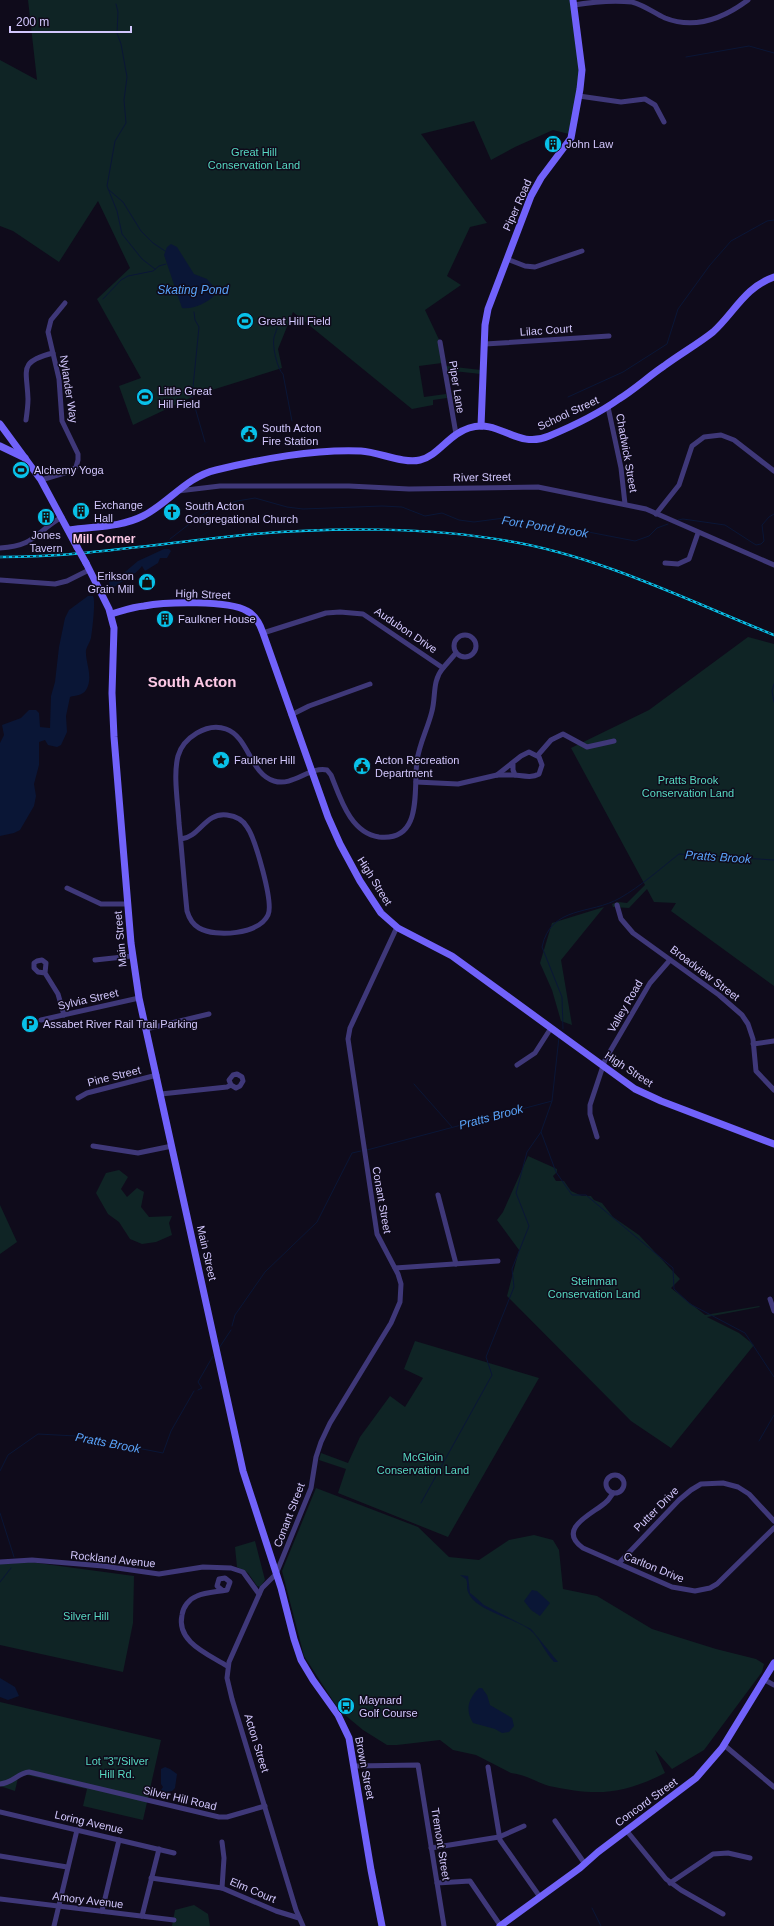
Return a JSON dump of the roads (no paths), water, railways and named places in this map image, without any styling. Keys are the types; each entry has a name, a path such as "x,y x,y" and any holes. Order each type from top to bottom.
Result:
{"street":[{"path":"573,2 631,2 677,22 699,23 725,16 748,0"},
{"name":"Piper Road","path":"481,426 487,314 534,191 551,164 570,140 579,96 581,63 573,2"},
{"path":"579,96 620,102 646,99 655,105 664,122"},
{"path":"507,259 523,265 535,267 582,250"},
{"name":"School Street","path":"69,530 115,526 129,522 148,513 196,477 210,471 293,456 359,451 410,460 420,460 432,454 456,434 469,428 481,426 496,428 522,439 536,440 553,434 608,406 710,334 744,296 760,283 774,277"},
{"name":"Nylander Way","path":"41,480 71,471 76,467 78,460 78,454 63,424 59,379 48,332 49,325 64,303"},
{"name":"Lilac Court","path":"485,344 609,336"},
{"name":"Piper Lane","path":"440,342 456,434"},
{"path":"26,420 28,399 25,380 26,370 35,359 53,353"},
{"name":"Chadwick Street","path":"608,406 621,468 625,504"},
{"name":"Main Street","path":"0,424 41,480 69,530 111,614 115,640 112,692 113,719 132,956 139,998 243,1471 271,1559"},
{"path":"656,514 679,485 692,446 704,437 720,434 734,440 774,471"},
{"path":"0,446 25,458"},
{"name":"River Street","path":"177,491 223,486 349,486 404,488 532,486 625,504 656,514 774,565"},
{"path":"0,548 14,547 31,541 62,517"},
{"path":"664,563 678,564 689,559 698,533"},
{"path":"0,580 55,584 67,581 87,567"},
{"name":"High Street","path":"111,614 148,605 228,605 240,607 250,612 259,624 263,633 312,773 340,844 360,881 381,913 396,927 452,956 603,1066 646,1095 774,1144"},
{"name":"Audubon Drive","path":"263,633 326,613 340,612 362,614 442,668"},
{"name":"Audubon Drive","path":"466,635 472,638 476,646 472,654 466,657 456,654 454,645 458,637 466,635"},
{"name":"Audubon Drive","path":"312,773 322,770 329,772 351,819 369,833 382,837 397,834 410,823 415,808 418,757 432,712 437,678 442,668 456,654"},
{"path":"291,715 309,706 370,684"},
{"path":"181,839 190,836 205,822 215,816 230,815 244,823 252,836 270,898 270,911 263,922 252,929 220,933 206,931 192,923 187,911 177,794 178,756 188,742 202,730 219,727 230,730 238,738 259,769 272,780 287,782 312,773"},
{"path":"538,755 551,740 564,734 587,747 614,741"},
{"path":"416,782 458,784 497,774 534,776 540,774 542,759 533,753 525,753 497,774"},
{"path":"513,763 515,775"},
{"path":"67,888 101,904 128,904"},
{"name":"Broadview Street","path":"617,905 621,919 628,929 639,939 735,1007 742,1014 748,1024 753,1044 756,1071 774,1090"},
{"name":"Conant Street","path":"276,1574 311,1488 316,1457 323,1437 397,1311 401,1291 401,1284 395,1268 377,1234 348,1038 350,1028 396,927"},
{"path":"95,960 132,956"},
{"name":"Valley Road","path":"597,1137 590,1114 592,1099 603,1066 650,983 656,974 670,960"},
{"path":"45,973 58,994 64,1015"},
{"name":"Sylvia Street","path":"41,1020 139,998"},
{"path":"146,1029 209,1014"},
{"path":"517,1065 535,1053 551,1028"},
{"path":"753,1044 774,1041"},
{"name":"Pine Street","path":"78,1098 87,1092 157,1075"},
{"path":"161,1094 226,1088 231,1085"},
{"path":"93,1146 138,1153 172,1146"},
{"path":"438,1195 456,1264"},
{"path":"395,1268 498,1261"},
{"path":"770,1299 774,1311"},
{"name":"Putter Drive","path":"619,1563 679,1500 701,1484 723,1483 738,1487 753,1499 774,1521"},
{"name":"Carlton Drive","path":"613,1493 607,1501 579,1522 574,1528 573,1534 576,1543 583,1548 681,1590 704,1590 717,1584 774,1528"},
{"name":"Brown Street","path":"271,1559 301,1660 344,1725 349,1738 382,1926"},
{"name":"Rockland Avenue","path":"0,1562 32,1560 103,1566 159,1574 203,1567 231,1568 243,1572 259,1594"},
{"name":"Acton Street","path":"276,1574 264,1585 259,1594 227,1666 228,1682 299,1918 303,1926"},
{"path":"222,1590 197,1596 189,1601 182,1612 181,1625 189,1641 227,1666"},
{"name":"Concord Street","path":"504,1925 585,1864 626,1830 696,1778 713,1760 724,1745 773,1663"},
{"path":"763,1679 774,1684"},
{"path":"724,1745 774,1787"},
{"name":"Tremont Street","path":"355,1766 418,1765 444,1926"},
{"path":"488,1768 499,1837 540,1897"},
{"name":"Silver Hill Road","path":"0,1784 11,1782 24,1773 29,1772 219,1817 227,1817 265,1806"},
{"name":"Loring Avenue","path":"0,1812 174,1852"},
{"path":"555,1821 585,1864"},
{"path":"431,1848 499,1837 524,1826"},
{"path":"54,1926 77,1830"},
{"path":"626,1830 653,1865 670,1883 692,1898 723,1914"},
{"path":"102,1911 119,1840"},
{"path":"222,1842 224,1858 222,1888"},
{"path":"142,1916 159,1849"},
{"path":"670,1883 713,1854 728,1853 750,1858"},
{"path":"0,1856 67,1867"},
{"name":"Elm Court","path":"151,1878 222,1888 299,1918"},
{"path":"437,1883 470,1882 504,1925"},
{"name":"Amory Avenue","path":"0,1899 174,1920"}],"water":[{"name":"Skating Pond","path":"171,244 177,247 194,274 207,279 212,285 214,296 195,307 182,308 164,255 167,247"},
{"path":"164,549 169,549 171,551 167,558 160,558 158,563 145,571 142,566 139,570 111,590 109,582 125,572 138,561"},
{"path":"88,596 93,596 94,599 94,616 91,638 86,650 89,675 88,685 83,693 70,697 66,716 67,732 61,745 57,747 48,745 45,740 39,742 39,765 34,784 36,796 34,806 20,830 0,836 0,743 4,735 2,725 21,718 29,710 36,710 39,713 40,727 50,728 51,696 55,682 59,647 65,618 69,610"},
{"path":"460,1575 468,1576 470,1593 484,1605 531,1629 558,1662 554,1662 534,1633 530,1630 487,1609 472,1599 467,1590 466,1579"},
{"path":"532,1590 537,1591 550,1603 540,1616 531,1610 524,1601"},
{"path":"0,1678 15,1687 19,1696 8,1700 0,1697"},
{"path":"479,1688 482,1688 487,1695 490,1705 512,1718 514,1726 509,1732 502,1733 495,1729 473,1723 468,1709 472,1696"},
{"path":"165,1767 177,1774 175,1788 172,1791 166,1792 161,1790 163,1787 161,1784 161,1769"}],"waterway":[{"path":"116,4 118,12 117,33 121,44 127,77 124,100 126,123 115,141 107,186 117,211 122,234 142,259 155,269"},
{"path":"686,57 749,46 774,53"},
{"path":"109,190 123,202 141,231 153,243 165,251"},
{"path":"568,397 623,372 667,344 678,309 710,265 731,241 767,221 774,220"},
{"path":"103,299 121,280 128,276 153,271 159,266 166,264"},
{"path":"194,312 195,320 199,327 192,397 205,442"},
{"path":"277,328 274,337 274,351 277,362 283,374 292,421"},
{"name":"Fort Pond Brook","path":"170,539 197,518 215,508 237,501 255,498 287,507 303,509 382,506 402,507 425,516 442,513 459,520 474,522 504,518 526,524 578,530 635,541 649,536 657,528 668,524"},
{"name":"Fort Pond Brook","path":"678,520 683,519 725,525 756,545 761,544 764,541 762,525 774,514"},
{"path":"774,684 772,691 774,702"},
{"name":"Pratts Brook","path":"563,1029 562,997 542,947 547,934 554,924 574,913 597,907 620,898 643,883 679,854 774,860"},
{"name":"Pratts Brook","path":"367,1150 552,1101 559,1037"},
{"path":"414,1084 452,1127"},
{"path":"552,1101 541,1132 556,1172 572,1195 586,1195 673,1268 674,1289 690,1304 745,1333 774,1377"},
{"path":"421,1503 492,1375 486,1357 514,1287 512,1269 529,1226 516,1193 527,1152 541,1132"},
{"name":"Pratts Brook","path":"232,1326 235,1315 265,1272 317,1222 352,1153 361,1151"},
{"name":"Pratts Brook","path":"219,1348 231,1330"},
{"name":"Pratts Brook","path":"198,1390 202,1388 198,1382 213,1356"},
{"name":"Pratts Brook","path":"0,1471 8,1455 38,1434 76,1436 163,1453 171,1431 194,1391"},
{"path":"759,1441 774,1415"},
{"name":"Pratts Brook","path":"0,1513 14,1557"},
{"name":"Pratts Brook","path":"0,1582 11,1568"},
{"path":"592,1908 601,1926"}],"railway":[{"path":"0,557 64,555 222,537 316,530 349,529 414,531 478,536 542,548 610,568 774,635"}],"place":[{"name":"John Law","path":"553,144"},
{"name":"Great Hill Field","path":"245,321"},
{"name":"Little Great Hill Field","path":"145,397"},
{"name":"South Acton Fire Station","path":"249,434"},
{"name":"Alchemy Yoga","path":"21,470"},
{"name":"Exchange Hall","path":"81,511"},
{"name":"South Acton Congregational Church","path":"172,512"},
{"name":"Jones Tavern","path":"46,517"},
{"name":"Erikson Grain Mill","path":"147,582"},
{"name":"Faulkner House","path":"165,619"},
{"name":"Faulkner Hill","path":"221,760"},
{"name":"Acton Recreation Department","path":"362,766"},
{"name":"Assabet River Rail Trail Parking","path":"30,1024"},
{"name":"Maynard Golf Course","path":"346,1706"}],"district":[{"name":"Mill Corner","path":"104,539"},
{"name":"South Acton","path":"192,682"}],"park label":[{"name":"Great Hill Conservation Land","path":"254,158"},
{"name":"Pratts Brook Conservation Land","path":"688,786"},
{"name":"Steinman Conservation Land","path":"594,1287"},
{"name":"McGloin Conservation Land","path":"423,1463"},
{"name":"Silver Hill","path":"86,1616"},
{"name":"Lot \"3\"/Silver Hill Rd.","path":"117,1767"}]}
